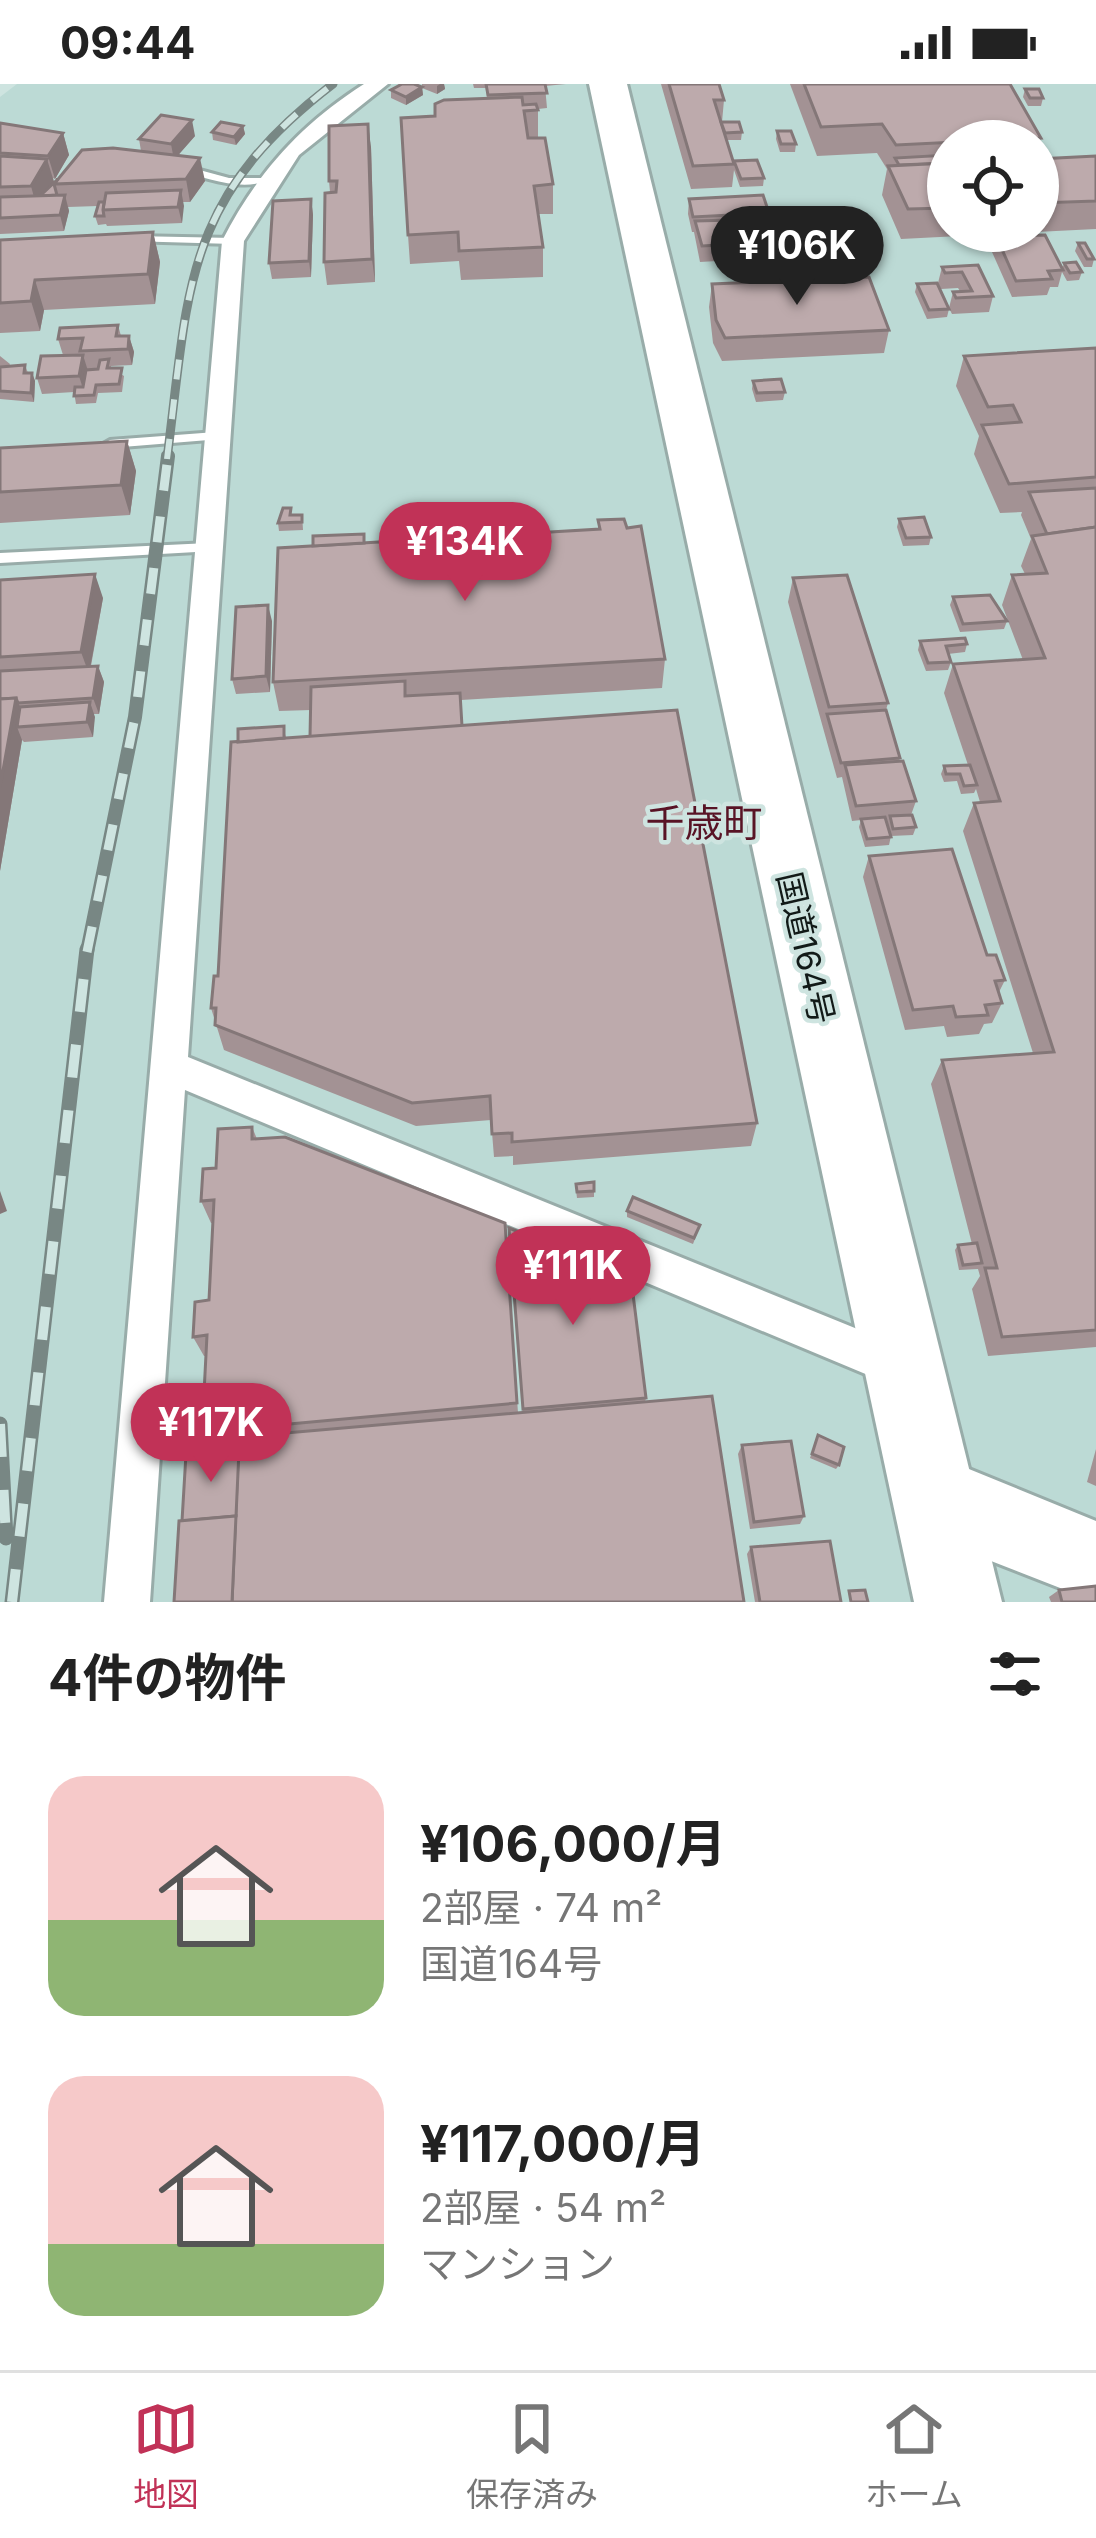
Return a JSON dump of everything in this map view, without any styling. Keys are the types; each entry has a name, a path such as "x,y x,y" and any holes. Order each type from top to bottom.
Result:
{"highway":[{"name":"国道164号","path":"608,84 958,1602"}],"street":[{"path":"127,1602 233,242 262,182 310,131 378,84"},
{"path":"168,1066 902,1368"},
{"path":"933,1496 1096,1544"},
{"path":"933,1496 1096,1583"}],"lane":[{"path":"170,166 229,181 262,182"},
{"path":"105,240 233,242"},
{"path":"86,445 216,436"},
{"path":"0,558 208,548"}],"shaded area":[{"path":"17,84 1096,84 1096,1602 0,1602 0,97"}],"building":[{"path":"402,84 422,87 406,97 391,90"},
{"path":"486,84 545,84 547,93 488,95"},
{"path":"669,84 719,84 724,100 714,100 734,164 693,166"},
{"path":"804,84 1010,84 1031,120 927,120 927,144 896,145 882,124 821,127"},
{"path":"1025,89 1039,89 1043,98 1030,98"},
{"path":"522,97 523,105 536,104 538,110 524,111 528,138 545,138 553,184 534,186 543,247 459,251 458,232 408,235 401,118 435,116 435,104 444,100"},
{"path":"161,115 192,120 171,144 139,139"},
{"path":"221,122 243,126 234,137 212,132"},
{"path":"721,122 739,122 742,132 725,133"},
{"path":"0,123 63,133 48,156 0,153"},
{"path":"368,124 372,259 324,262 325,193 336,192 337,181 329,181 329,126"},
{"path":"777,131 791,131 796,144 781,144"},
{"path":"113,148 200,158 186,179 54,184 82,150"},
{"path":"0,156 47,159 31,186 0,187"},
{"path":"927,156 927,164 899,165 895,158"},
{"path":"1096,156 1096,201 1059,202 1059,158"},
{"path":"757,160 764,178 741,179 734,161"},
{"path":"927,164 927,209 908,209 888,166"},
{"path":"58,179 54,184 57,195 40,196"},
{"path":"181,190 178,207 103,210 106,193"},
{"path":"65,195 60,215 0,218 0,197"},
{"path":"763,195 769,213 693,217 689,199"},
{"path":"311,199 309,261 269,263 273,201"},
{"path":"99,202 104,202 104,216 95,216"},
{"path":"826,212 831,225 805,227 800,213"},
{"path":"770,219 778,244 759,244 756,235 716,237 719,245 702,246 695,221"},
{"path":"153,232 148,274 35,280 31,301 0,303 0,240"},
{"path":"1078,243 1085,243 1094,259 1087,259"},
{"path":"808,252 828,252 832,265 813,265"},
{"path":"1003,252 1054,252 1063,270 1048,271 1052,279 1016,281"},
{"path":"775,257 781,277 771,278 765,258"},
{"path":"1076,262 1082,272 1070,273 1064,263"},
{"path":"978,265 993,296 956,298 953,292 972,291 962,272 945,273 942,267"},
{"path":"869,277 889,330 725,338 716,320 712,284"},
{"path":"937,283 949,309 929,310 917,284"},
{"path":"118,325 116,336 129,336 128,349 80,351 83,338 58,339 60,328"},
{"path":"1096,348 1096,477 1009,484 982,425 1021,422 1013,405 988,407 964,356"},
{"path":"83,355 79,376 37,378 41,356"},
{"path":"109,359 107,368 122,368 119,384 96,385 94,395 74,396 75,387 83,387 86,370 98,369 100,360"},
{"path":"25,365 24,373 32,373 31,393 0,391 0,367"},
{"path":"781,379 785,392 757,393 753,381"},
{"path":"127,441 121,485 0,492 0,448"},
{"path":"1096,488 1096,527 1047,534 1029,492"},
{"path":"283,508 291,508 290,515 302,515 302,522 278,523"},
{"path":"924,517 931,537 906,538 899,519"},
{"path":"624,519 627,528 641,526 665,659 273,682 278,548 600,529 598,520"},
{"path":"1096,527 1096,1330 1002,1337 985,1268 997,1268 942,1060 1054,1052 974,803 1000,801 953,664 1045,658 1012,575 1047,573 1032,536"},
{"path":"405,528 429,528 429,539 405,541"},
{"path":"364,534 364,543 313,546 313,536"},
{"path":"95,574 81,652 0,657 0,580"},
{"path":"847,575 888,703 829,707 793,578"},
{"path":"990,595 1007,621 963,624 953,597"},
{"path":"268,605 266,676 232,679 236,607"},
{"path":"965,638 967,644 946,646 951,662 928,663 920,641"},
{"path":"98,666 93,698 18,703 16,698 0,699 0,671"},
{"path":"405,681 405,696 460,693 462,726 310,737 311,687"},
{"path":"16,698 0,787 0,699"},
{"path":"90,702 87,722 17,727 20,707"},
{"path":"677,710 757,1123 512,1142 512,1133 492,1134 490,1096 412,1103 215,1025 216,1008 211,1008 214,976 218,976 231,742"},
{"path":"886,710 900,758 841,763 827,714"},
{"path":"284,726 284,738 238,742 238,729"},
{"path":"903,761 916,801 856,806 845,765"},
{"path":"970,765 977,785 964,786 960,774 946,774 944,766"},
{"path":"912,815 916,827 893,829 890,816"},
{"path":"885,817 891,837 867,839 861,819"},
{"path":"952,849 987,955 996,955 1005,980 995,981 1002,1003 985,1005 988,1015 956,1017 953,1006 913,1010 869,856"},
{"path":"252,1127 252,1139 285,1137 505,1223 517,1403 202,1432 207,1335 193,1337 195,1302 209,1300 214,1200 201,1201 203,1169 216,1168 218,1129"},
{"path":"594,1182 594,1191 577,1192 576,1184"},
{"path":"633,1197 700,1225 694,1238 627,1211"},
{"path":"509,1228 631,1278 646,1398 523,1409"},
{"path":"977,1243 982,1263 963,1265 958,1245"},
{"path":"712,1396 744,1602 232,1602 239,1437"},
{"path":"818,1435 844,1447 839,1465 812,1454"},
{"path":"791,1441 804,1516 754,1522 742,1445"},
{"path":"239,1450 236,1516 182,1521 186,1454"},
{"path":"236,1516 232,1602 174,1602 179,1521"},
{"path":"830,1541 841,1602 760,1602 751,1547"},
{"path":"1096,1586 1096,1602 1062,1602 1059,1590"},
{"path":"865,1590 868,1602 851,1602 849,1591"}],"railway":[{"path":"167,459 190,295 220,208 247,167 284,126 333,84"},
{"path":"87,952 135,717 168,456"},
{"path":"12,1602 87,949"},
{"path":"0,1424 6,1538"}],"district":[{"name":"千歳町","path":"704,823"}]}
